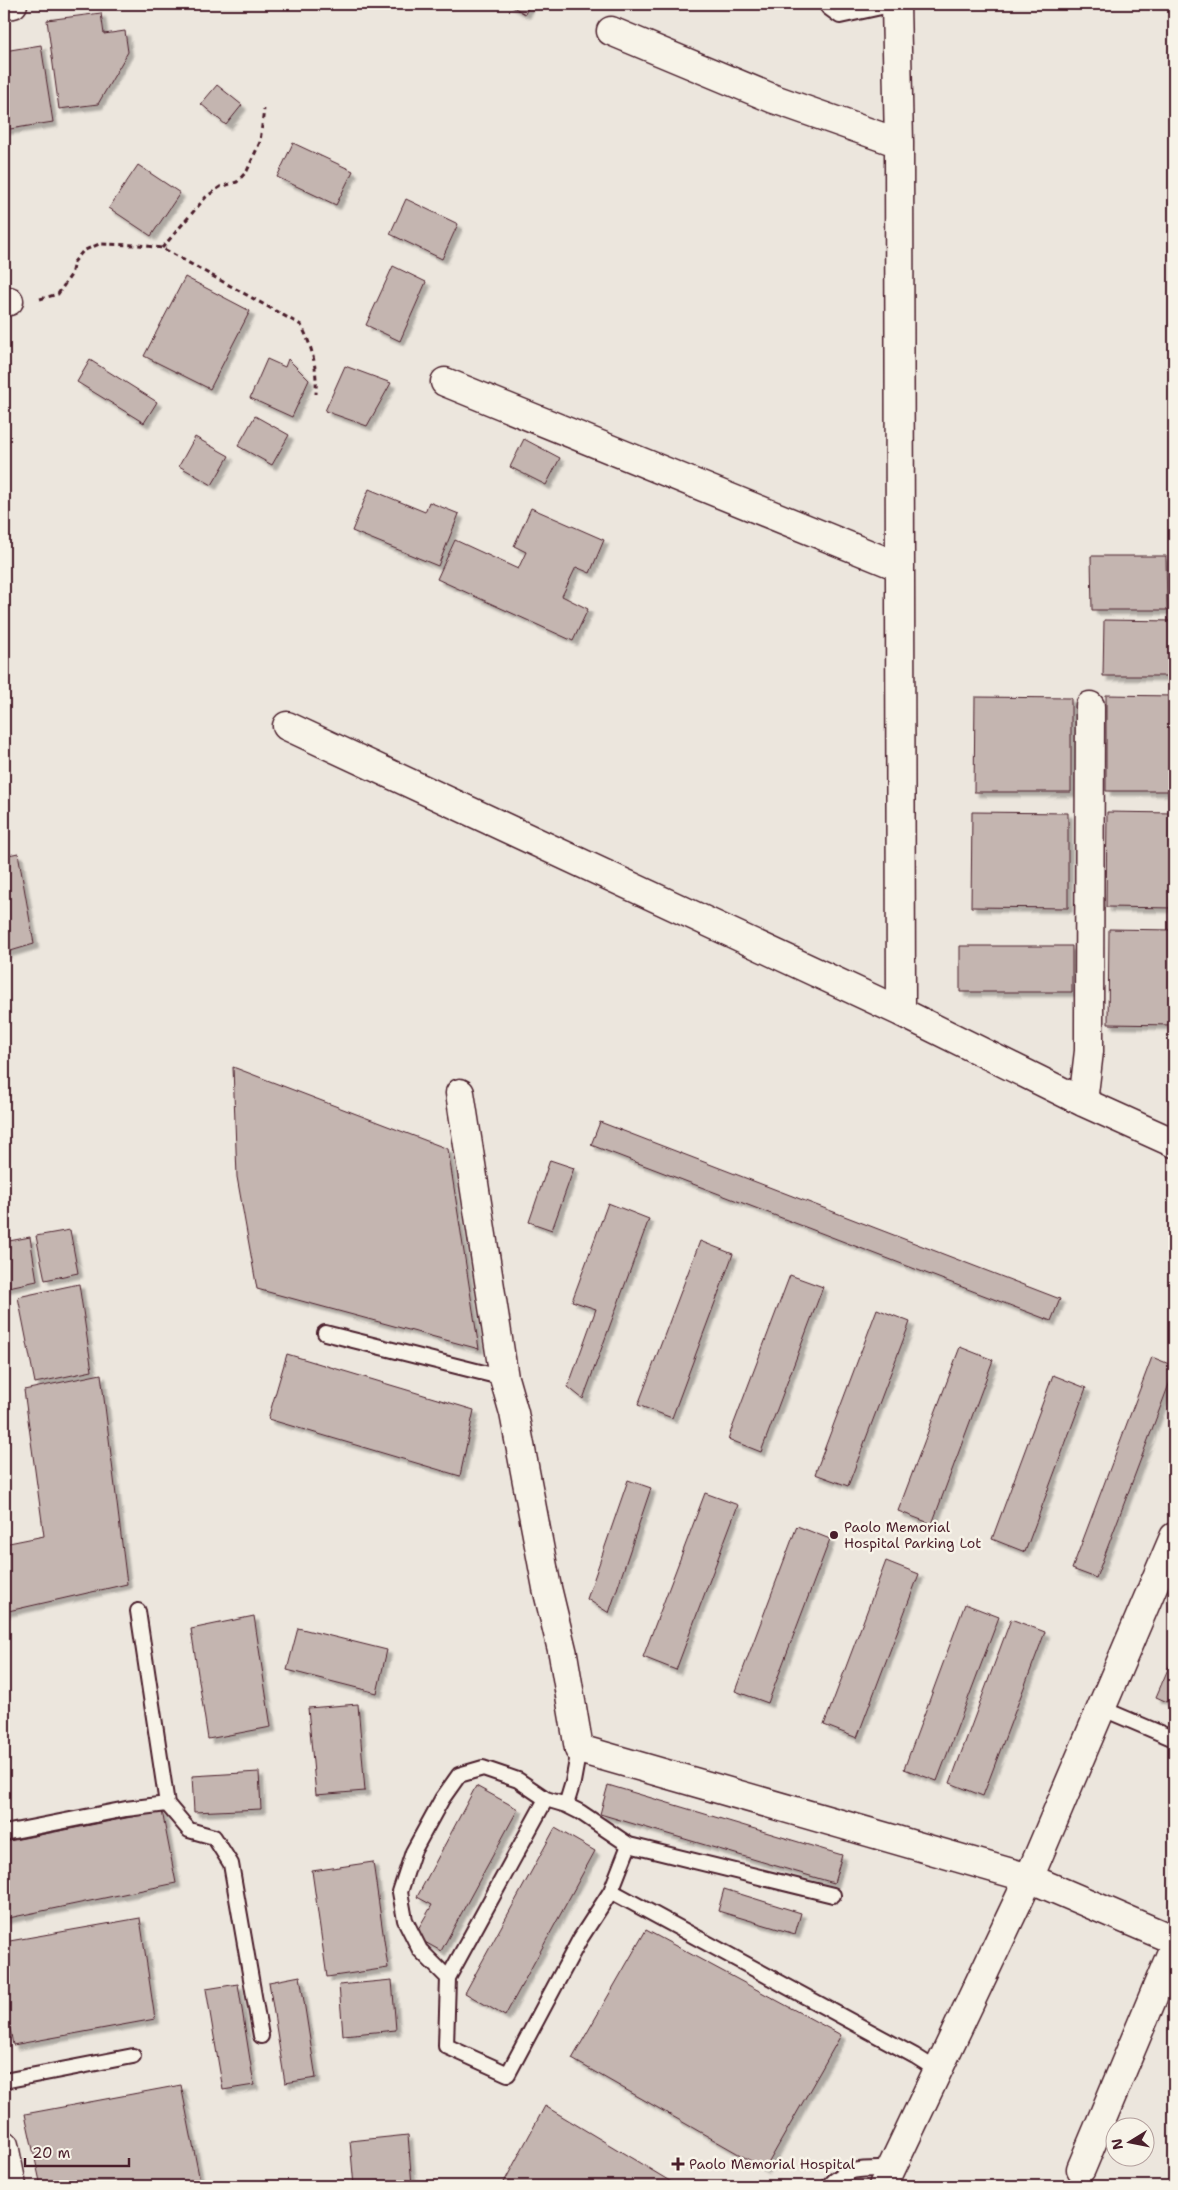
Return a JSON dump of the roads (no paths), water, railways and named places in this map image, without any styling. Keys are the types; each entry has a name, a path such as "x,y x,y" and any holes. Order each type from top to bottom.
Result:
{"street":[{"path":"4,5 13,4"},
{"path":"895,4 899,143 901,1012"},
{"path":"611,31 774,99 899,143"},
{"path":"444,382 900,566"},
{"path":"1082,1102 1089,1051 1090,706"},
{"path":"287,726 901,1012 1082,1102 1174,1143"},
{"path":"460,1093 504,1378 514,1413 547,1588 563,1654 579,1749 1029,1878 1174,1940"},
{"path":"887,2177 1029,1878 1174,1537"},
{"path":"1081,2169 1174,1948"},
{"path":"4,2145 12,2186"}],"lane":[{"path":"826,4 840,16 895,4"},
{"path":"325,1333 504,1378"},
{"path":"138,1611 167,1804 190,1830 214,1837 231,1864 261,2036"},
{"path":"1101,1708 1174,1739"},
{"path":"566,1806 579,1749"},
{"path":"448,1978 420,1950 405,1920 400,1892 413,1852 442,1799 459,1775 483,1768 518,1780 546,1799 580,1812 629,1845 833,1895"},
{"path":"546,1799 448,1978 446,2046 508,2074 580,1939 611,1892 629,1845"},
{"path":"4,1833 167,1804"},
{"path":"611,1892 915,2056 937,2070"},
{"path":"4,2081 133,2056"},
{"path":"829,2186 836,2178 851,2170 887,2177"}],"place":[{"name":"Paolo Memorial Hospital Parking Lot","path":"834,1535"},
{"name":"Paolo Memorial Hospital","path":"678,2164"}]}
